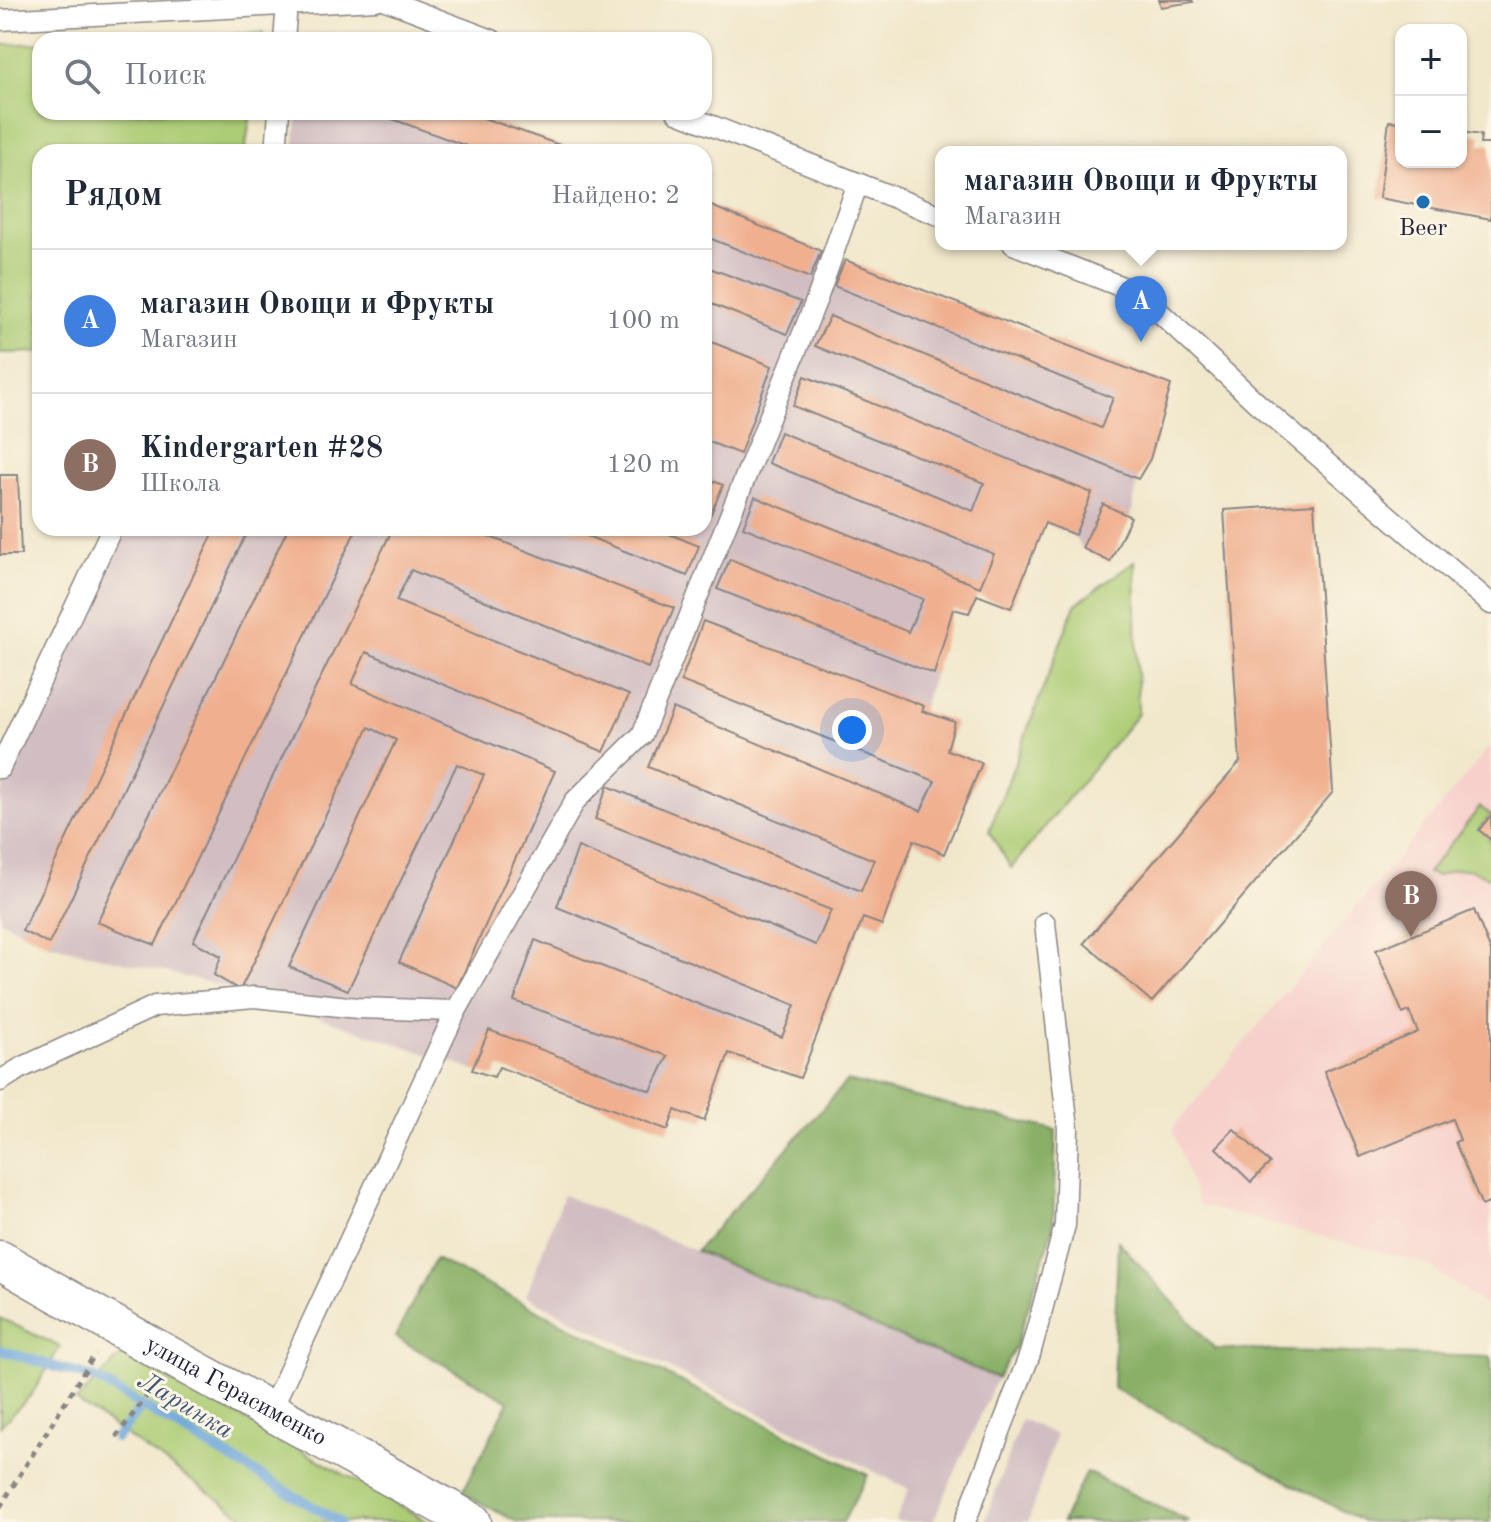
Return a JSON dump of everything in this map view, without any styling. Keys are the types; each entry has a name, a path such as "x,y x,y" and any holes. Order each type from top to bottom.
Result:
{"street":[{"name":"улица Герасименко","path":"0,1260 113,1326 472,1522"}],"lane":[{"path":"0,20 376,0"},
{"path":"386,0 471,32"},
{"path":"285,32 287,5"},
{"path":"277,144 278,120"},
{"path":"697,120 935,214"},
{"path":"271,1410 456,1011 575,801 642,735 818,296 858,183"},
{"path":"1028,250 1140,294 1258,404 1491,604"},
{"path":"0,768 108,536"},
{"path":"965,1522 1030,1354 1065,1225 1068,1129 1045,923"},
{"path":"0,1081 21,1068 155,1006 254,997 358,1008 456,1011"}],"path":[{"path":"0,1507 89,1365"},
{"path":"116,1437 150,1395"}],"shaded area":[{"path":"297,120 490,120 557,144 295,144"},
{"path":"712,206 1171,385 1150,459 1138,479 1131,517 1110,562 1082,548 1075,537 1045,523 1011,608 978,595 969,613 953,609 922,711 955,722 947,750 982,763 944,854 914,841 882,925 863,919 800,1078 729,1053 704,1121 675,1111 668,1130 499,1067 494,1077 240,990 49,944 0,920 0,797 124,536 712,536"},
{"path":"1491,745 1491,1309 1424,1263 1199,1205 1172,1129"},
{"path":"563,1195 997,1378 933,1522 895,1522 909,1489 526,1296"},
{"path":"1021,1419 1056,1435 1028,1522 985,1522"}],"green space":[{"path":"32,43 32,120 250,120 246,144 32,144 32,352 0,353 0,45"},
{"path":"1135,561 1138,714 1011,868 989,831 1075,605"},
{"path":"1480,807 1491,815 1479,829 1491,840 1491,878 1464,869 1438,876 1427,873"},
{"path":"847,1081 1056,1130 1053,1227 1016,1346 997,1378 696,1251"},
{"path":"1118,1241 1215,1349 1491,1357 1491,1522 1363,1522 1113,1388"},
{"path":"435,1259 868,1475 843,1522 517,1522 462,1493 509,1401 395,1337"},
{"path":"0,1318 60,1347 32,1394 0,1426"},
{"path":"122,1355 269,1432 428,1522 252,1522 76,1401"},
{"path":"1086,1472 1190,1522 1062,1522"}],"building":[{"path":"1159,0 1192,0 1193,2 1161,7"},
{"path":"395,120 489,120 557,144 461,144"},
{"path":"1389,121 1395,122 1395,168 1467,168 1467,133 1481,135 1480,144 1491,144 1491,219 1379,198"},
{"path":"712,206 821,251 810,278 712,239"},
{"path":"845,260 1171,385 1150,459 1138,479 815,346 830,316 1101,428 1113,398 834,286"},
{"path":"712,269 801,302 787,334 712,304"},
{"path":"712,342 772,366 740,454 712,443"},
{"path":"805,376 1092,493 1075,535 1045,523 1011,608 977,595 969,613 953,609 934,674 717,589 730,559 908,632 923,599 743,527 755,497 980,587 994,554 768,463 780,432 973,511 984,483 793,406"},
{"path":"0,475 18,475 21,555 0,555"},
{"path":"712,480 723,485 712,512"},
{"path":"1103,504 1131,517 1110,562 1082,548"},
{"path":"1314,504 1333,792 1152,1002 1084,943 1240,762 1224,510"},
{"path":"212,536 245,536 49,944 22,931"},
{"path":"284,536 353,536 155,945 97,922"},
{"path":"389,536 488,536 674,608 648,668 411,570 396,601 629,695 604,752 366,652 352,684 555,771 457,988 399,962 484,775 457,764 348,990 289,967 396,740 369,727 240,990 214,975 221,956 193,941"},
{"path":"587,536 675,536 699,546 687,576"},
{"path":"703,621 924,706 922,711 955,722 947,750 982,763 944,854 914,840 882,925 863,918 800,1078 729,1053 704,1121 675,1110 668,1130 499,1067 494,1077 472,1070 489,1030 651,1091 668,1056 514,1001 535,940 782,1037 795,1005 557,907 578,847 816,945 831,910 595,819 608,786 861,891 874,860 648,767 673,708 921,811 935,781 681,681"},
{"path":"1491,815 1491,840 1479,830"},
{"path":"1474,910 1491,951 1491,1202 1482,1206 1455,1142 1460,1140 1452,1119 1360,1157 1324,1071 1418,1032 1409,1011 1403,1014 1376,950"},
{"path":"1234,1129 1270,1163 1251,1182 1216,1148"}],"waterway":[{"name":"Ларинка","path":"0,1350 96,1379 339,1522"},
{"path":"116,1438 142,1407"}],"place":[{"name":"Beer","path":"1423,202"},
{"name":"магазин Овощи и Фрукты","path":"1141,342"},
{"name":"Kindergarten #28","path":"1411,937"}]}
